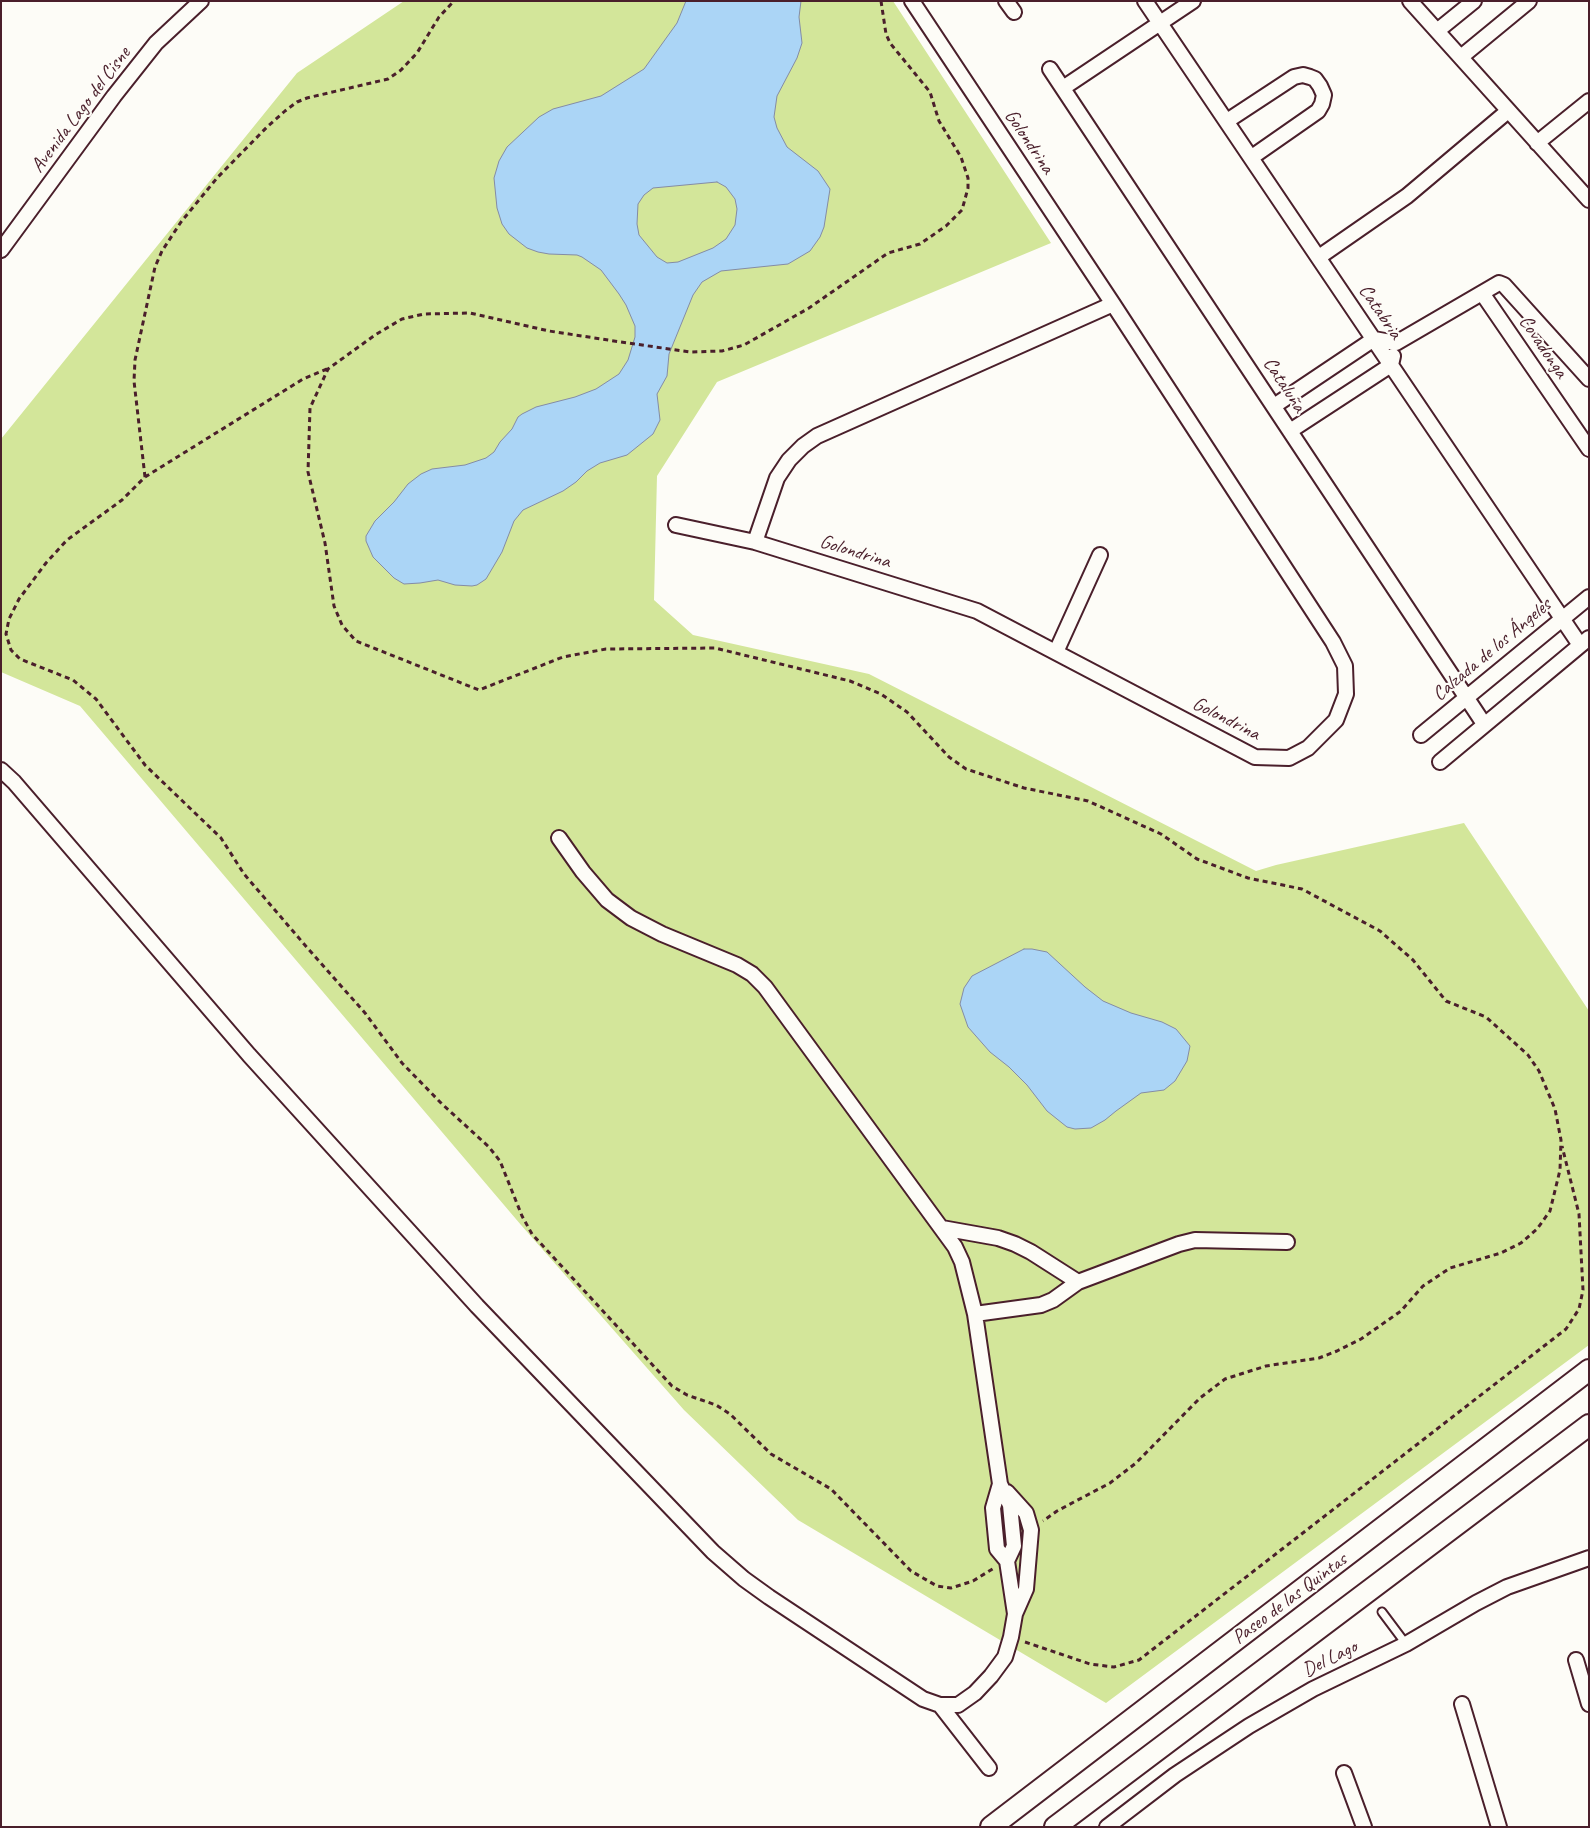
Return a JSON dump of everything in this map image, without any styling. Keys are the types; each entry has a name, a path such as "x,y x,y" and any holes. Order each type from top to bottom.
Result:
{"main road":[{"name":"Paseo de las Quintas","path":"991,1827 1589,1370"},
{"name":"Paseo de las Quintas","path":"1055,1827 1589,1424"}],"street":[{"name":"Avenida Lago del Cisne","path":"1,250 114,96 156,43 201,1"},
{"name":"Golondrina","path":"676,525 755,542 977,611 1255,757 1289,758 1308,748 1336,720 1346,694 1345,666 1333,642 1113,304 912,1"},
{"name":"Catabria","path":"1145,1 1562,618 1585,642"},
{"path":"1063,88 1193,1"},
{"path":"1410,1 1589,200"},
{"path":"1437,31 1474,1"},
{"path":"1461,57 1529,1"},
{"name":"Cataluña","path":"1050,69 1484,724"},
{"path":"1227,121 1294,77 1303,75 1310,77 1315,79 1320,86 1324,95 1318,111 1252,157"},
{"path":"1537,144 1589,101"},
{"path":"1319,257 1407,196 1508,111"},
{"path":"1274,406 1374,339 1396,343 1499,283 1504,284 1589,379"},
{"name":"Covadonga","path":"1482,293 1589,449"},
{"path":"755,542 777,478 789,460 803,446 818,436 1113,304"},
{"path":"1290,431 1392,364 1396,343"},
{"path":"1056,652 1100,556"},
{"name":"Calzada de los Ángeles","path":"1421,735 1589,597"},
{"path":"1440,762 1585,642"},
{"path":"1,770 14,782 262,1070 478,1306 713,1552 744,1579 769,1597 923,1699 940,1705 958,1705 974,1693 991,1676 1005,1657 1012,1637 1014,1614 1007,1561 997,1549 993,1508 1000,1484 974,1314 962,1262 955,1247 942,1228 765,987 752,974 737,964 662,934 631,918 607,900 583,872 560,838"},
{"path":"942,1228 998,1238 1015,1244 1078,1282"},
{"path":"974,1314 1041,1305 1064,1293 1078,1282 1160,1250 1195,1240 1287,1242"},
{"path":"1000,1484 1026,1513 1031,1530 1026,1589 1014,1614"},
{"name":"Del Lago","path":"1107,1827 1175,1776 1249,1726 1313,1689 1406,1644 1507,1587 1589,1558"},
{"path":"1576,1660 1589,1704"},
{"path":"1462,1704 1499,1827"},
{"path":"940,1705 989,1768"},
{"path":"1344,1773 1364,1827"}],"lane":[{"path":"1382,1612 1406,1644"}],"path":[{"path":"145,477 134,381 135,360 155,267 162,251 181,222 217,178 285,111 297,102 307,98 388,79 401,70 417,53 439,17 454,1"},
{"path":"881,1 886,34 890,42 930,92 939,121 961,157 968,178 968,188 962,210 946,226 920,244 888,253 809,308 744,346 722,351 690,352 621,342 550,331 470,313 424,314 402,319 375,335 328,368 302,379 145,477 122,500 67,540 46,563 19,599 9,619 6,634 11,650 20,659 73,680 96,699 144,765 221,838 244,874 366,1013 402,1063 442,1104 489,1147 500,1161 522,1216 532,1234 672,1386 687,1395 716,1405 730,1414 771,1454 831,1489 911,1571 937,1586 951,1588 973,1582 1007,1561"},
{"path":"328,368 310,408 308,472 325,543 334,606 342,625 356,641 479,690 563,657 606,648 715,648 850,681 881,694 907,712 949,757 966,768 1024,788 1088,801 1161,834 1198,859 1248,878 1302,889 1380,931 1413,960 1446,1001 1486,1017 1528,1055 1539,1071 1556,1109 1561,1140 1579,1214 1583,1290 1579,1309 1566,1329 1139,1660 1114,1667 1090,1664 1012,1637"},
{"path":"1031,1530 1057,1511 1110,1483 1136,1463 1200,1398 1225,1379 1266,1366 1319,1358 1337,1351 1361,1339 1401,1311 1423,1286 1450,1268 1501,1253 1521,1242 1537,1230 1550,1211 1560,1170 1561,1140"}],"green space":[{"path":"404,1 893,1 1051,243 717,382 657,476 654,600 693,635 869,674 1256,871 1464,823 1589,1011 1589,1345 1106,1703 798,1520 684,1410 521,1225 80,706 1,672 1,439 297,73"}],"water":[{"path":"686,1 801,1 799,17 802,43 797,58 777,96 774,117 777,128 787,147 818,171 830,189 824,227 820,237 810,251 788,264 721,271 702,282 693,295 669,354 667,376 657,394 660,420 653,434 627,455 600,463 563,491 523,510 514,521 502,552 486,579 472,586 455,585 438,580 404,584 394,578 373,557 366,541 366,536 375,521 394,502 408,484 421,474 432,469 465,465 486,458 494,452 522,414 536,407 575,397 596,389 619,374 628,360 635,337 635,326 619,294 601,270 582,257 538,252 527,248 509,234 502,224 497,208 494,178 499,161 507,147 539,117 553,109 601,96 644,69 677,23","holes":["717,182 726,187 735,199 737,209 735,225 726,239 713,248 678,262 667,263 657,257 639,235 637,224 638,204 644,195 653,188"]},
{"path":"1024,949 1047,952 1103,1001 1131,1013 1162,1022 1176,1029 1190,1046 1187,1061 1175,1081 1164,1090 1141,1093 1091,1128 1075,1129 1067,1127 1047,1111 1027,1085 990,1052 968,1027 960,1004 964,988 972,976"}]}
